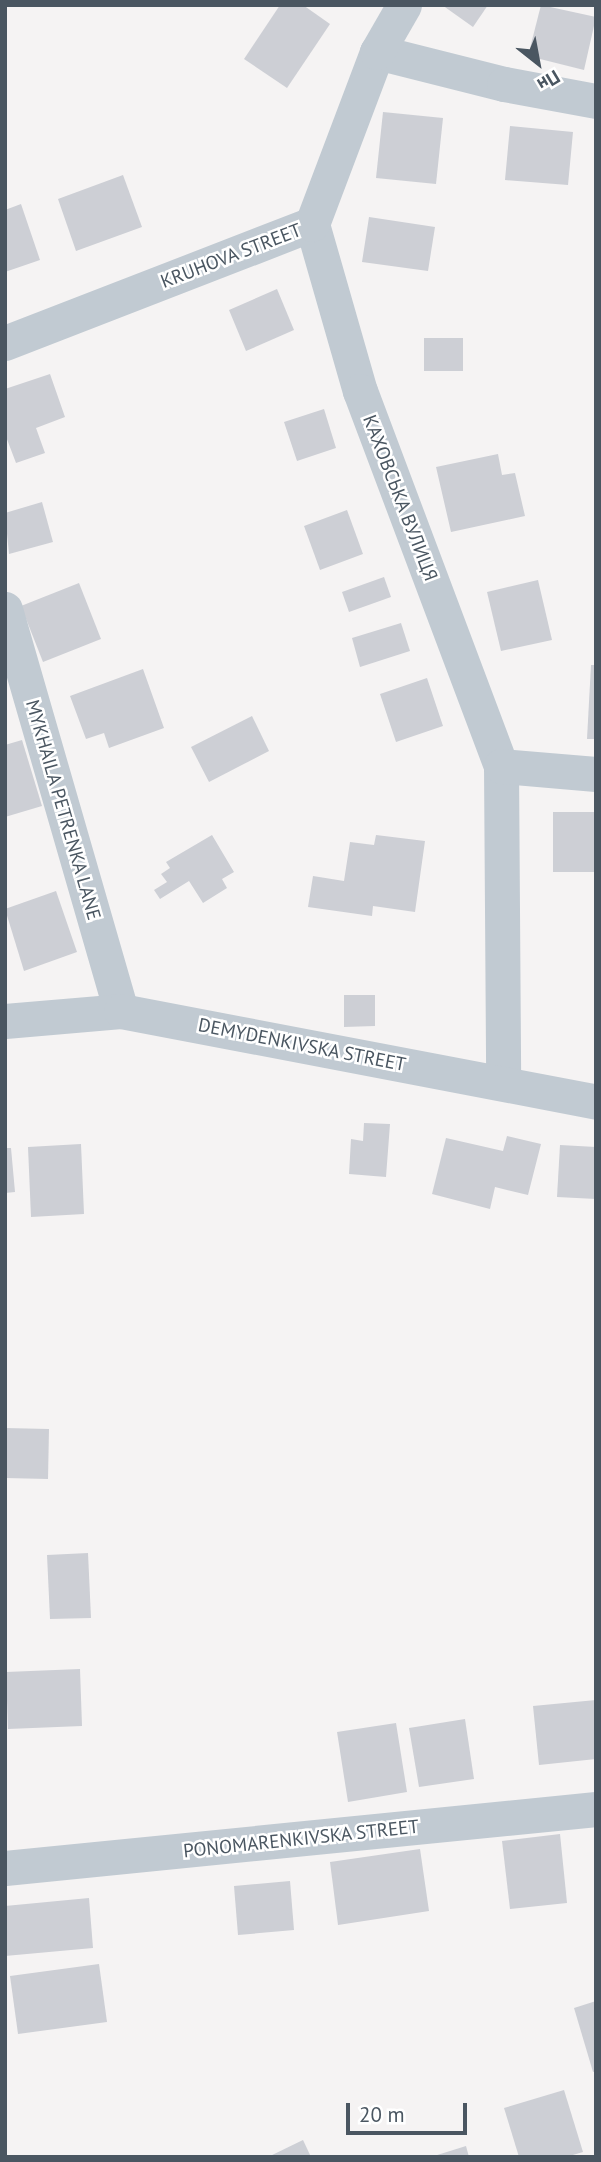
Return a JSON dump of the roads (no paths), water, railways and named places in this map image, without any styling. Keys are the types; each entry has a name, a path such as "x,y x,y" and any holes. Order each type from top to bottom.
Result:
{"street":[{"name":"KRUHOVA STREET","path":"5,343 312,225 377,52 404,5"},
{"path":"377,52 503,84 596,101"},
{"name":"КАХОВСЬКА ВУЛИЦЯ","path":"312,225 359,391 501,766 503,1082"},
{"name":"MYKHAILA PETRENKA LANE","path":"5,609 121,1011"},
{"path":"501,766 596,774"},
{"name":"DEMYDENKIVSKA STREET","path":"5,1021 121,1011 503,1082 596,1102"},
{"name":"PONOMARENKIVSKA STREET","path":"5,1868 596,1809"}]}
